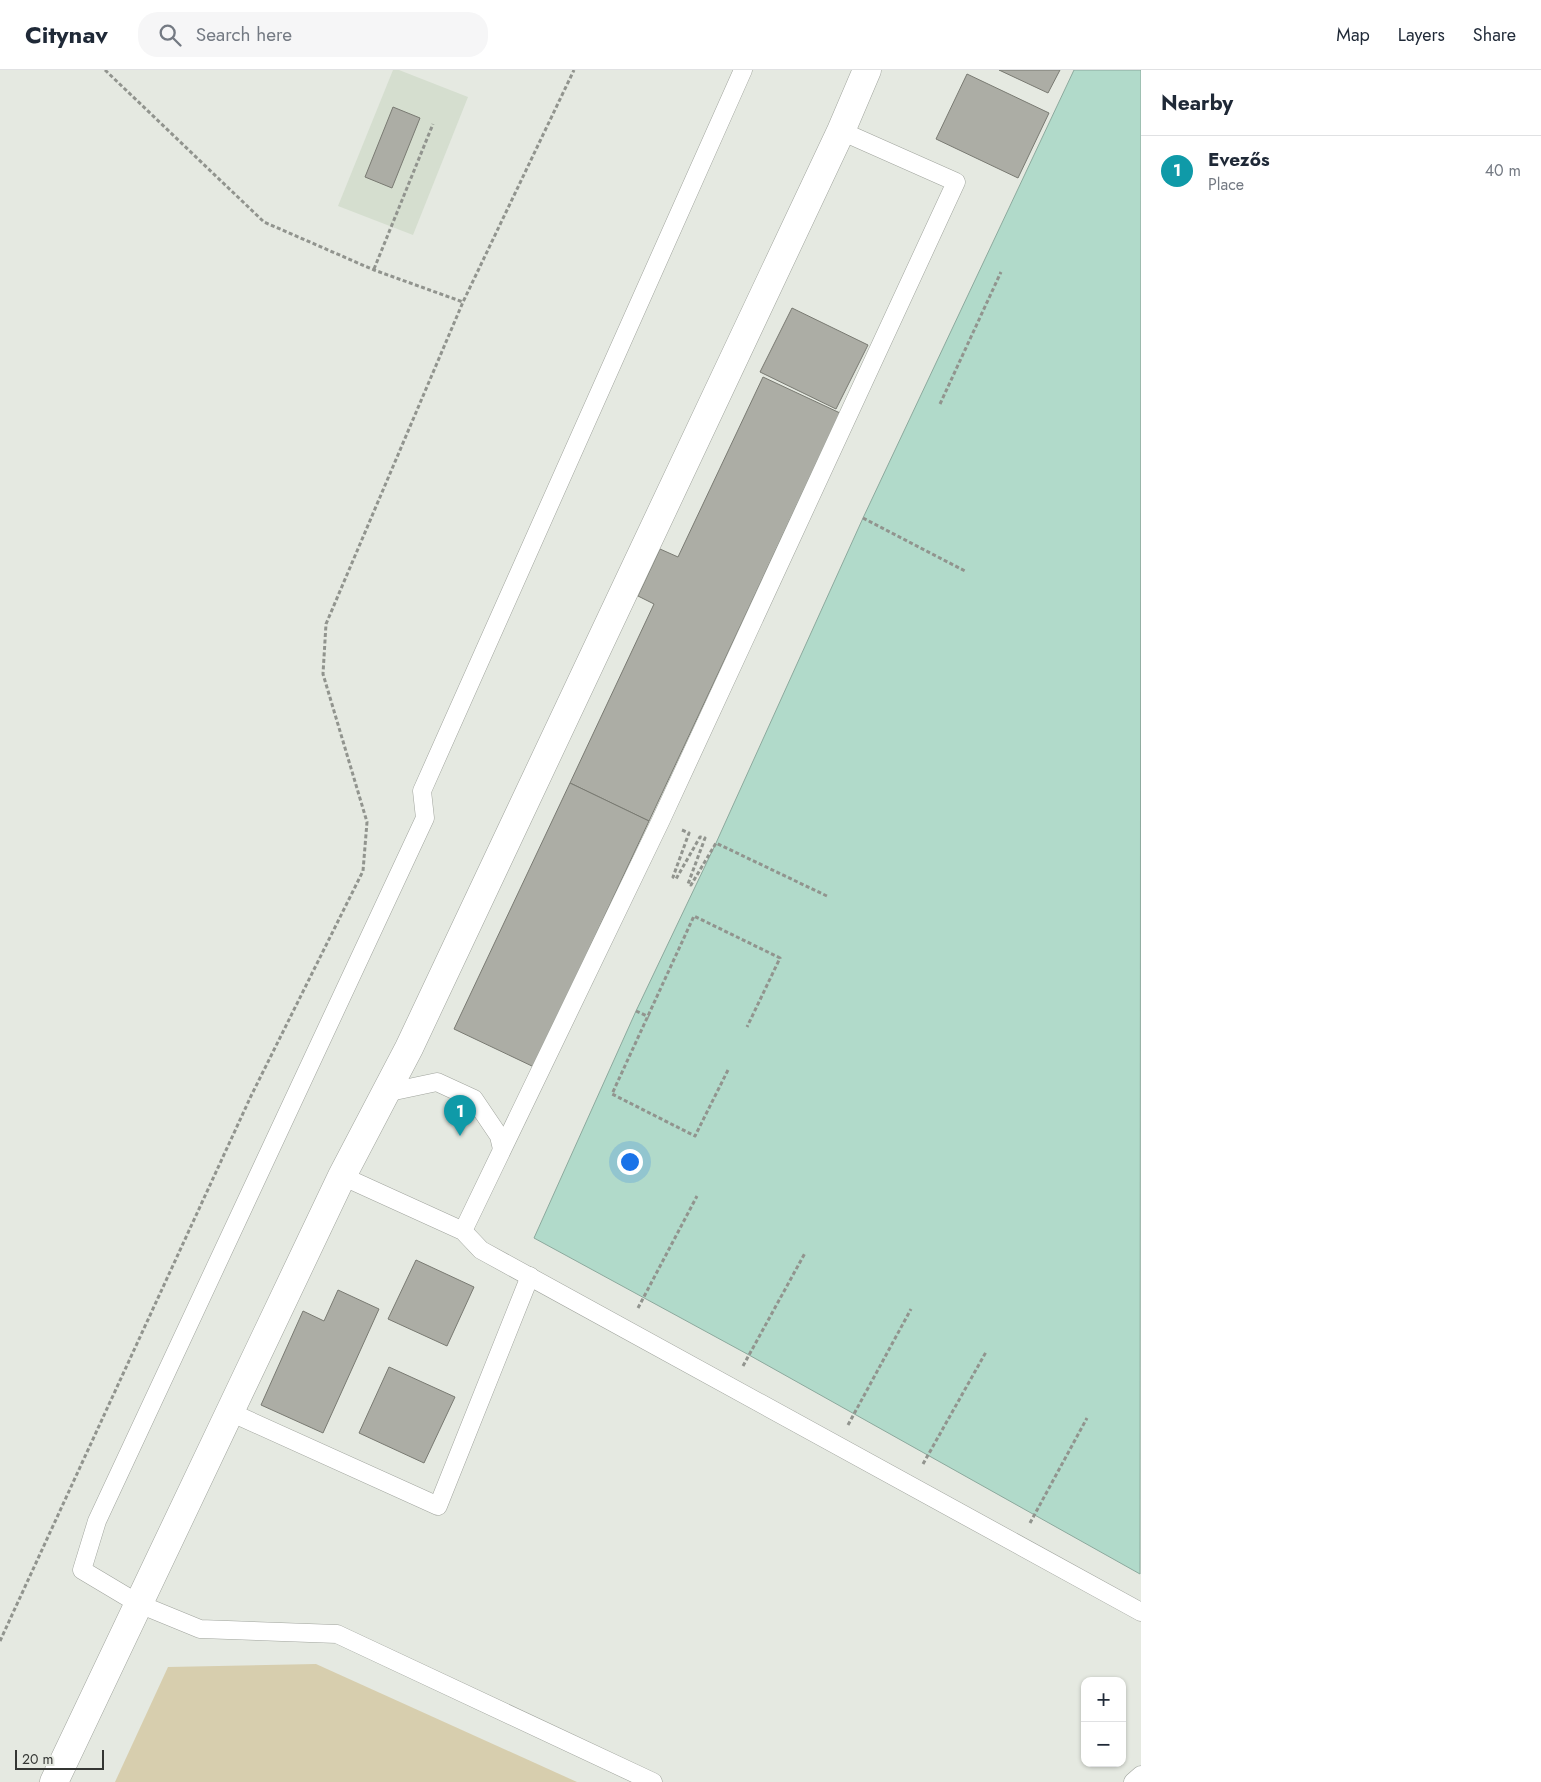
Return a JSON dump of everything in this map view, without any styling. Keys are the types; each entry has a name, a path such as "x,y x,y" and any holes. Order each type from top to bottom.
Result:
{"street":[{"path":"54,1782 342,1176 409,1048 867,70"}],"lane":[{"path":"653,1782 337,1634 200,1629 139,1604 82,1570 98,1522 425,818 422,791 744,70"},
{"path":"463,1231 662,820 956,182 840,131"},
{"path":"386,1093 437,1082 474,1098 499,1136 502,1149"},
{"path":"342,1176 463,1231 481,1250 1141,1612"},
{"path":"230,1412 438,1506 530,1276"},
{"path":"1133,1782 1141,1775"}],"path":[{"path":"105,70 264,222 374,270 463,302"},
{"path":"0,1641 251,1096 363,871 367,822 323,674 326,624 463,302 574,70"},
{"path":"374,270 433,124"},
{"path":"940,404 1001,272"},
{"path":"863,518 965,570"},
{"path":"662,820 689,833 673,877 676,879 700,837 705,838 688,884 691,885 716,843 829,897"},
{"path":"728,1070 695,1136 612,1094 694,916 780,958 747,1027"},
{"path":"636,1011 649,1017"},
{"path":"644,1298 697,1196"},
{"path":"749,1355 805,1253"},
{"path":"854,1415 912,1309"},
{"path":"927,1456 986,1352"},
{"path":"1034,1514 1087,1418"}],"shaded area":[{"path":"393,70 399,70 468,97 413,235 338,206"},
{"path":"1074,70 1141,70 1140,1574 749,1355 534,1238 636,1011 716,843 863,518"},
{"path":"316,1664 577,1782 115,1782 168,1667"}],"building":[{"path":"999,70 1060,70 1048,93"},
{"path":"967,74 1049,113 1018,178 936,139"},
{"path":"393,107 420,118 392,188 365,177"},
{"path":"792,308 868,345 836,409 760,372"},
{"path":"763,377 840,413 649,821 570,783 654,604 638,596 660,549 678,557"},
{"path":"570,783 649,821 534,1067 454,1029"},
{"path":"416,1260 474,1287 447,1346 388,1319"},
{"path":"338,1290 379,1309 323,1433 261,1405 303,1311 324,1321"},
{"path":"389,1367 455,1397 424,1463 359,1433"}],"place":[{"name":"Evezős","path":"460,1136"}]}
